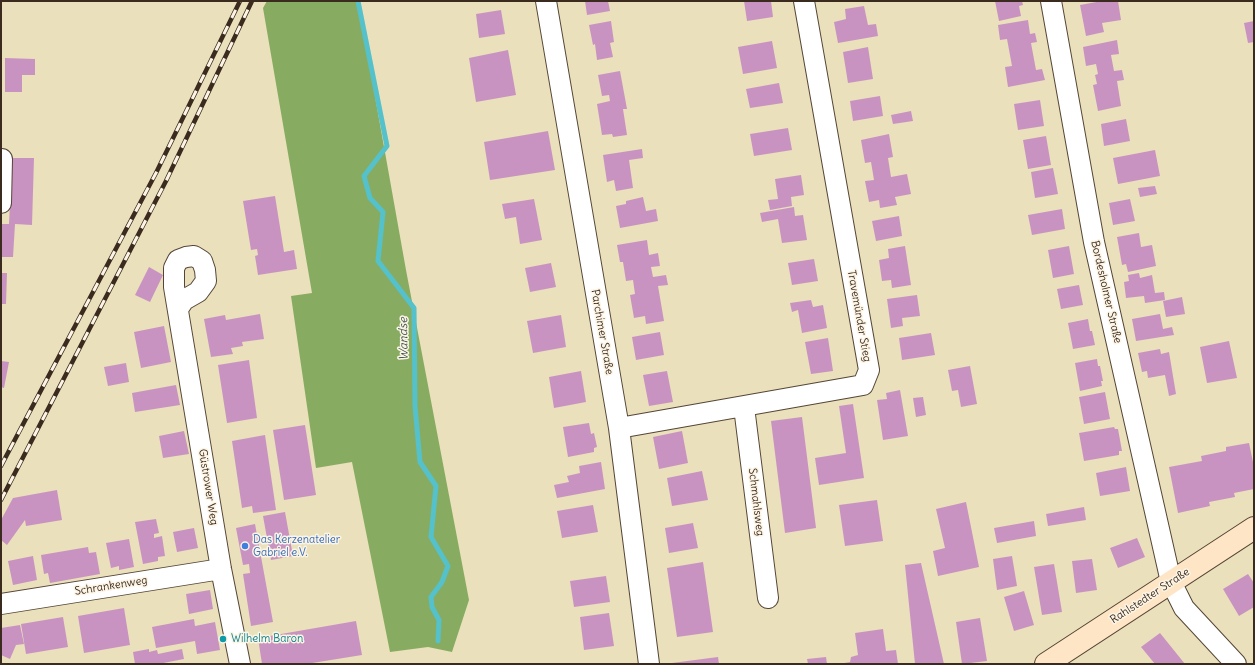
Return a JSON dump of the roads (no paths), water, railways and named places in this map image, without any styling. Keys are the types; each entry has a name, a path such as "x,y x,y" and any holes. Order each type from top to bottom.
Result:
{"main road":[{"name":"Rahlstedter Straße","path":"1046,664 1254,528"}],"street":[{"name":"Parchimer Straße","path":"546,1 619,428 650,664"},
{"name":"Travemünder Stieg","path":"619,428 863,385 869,370 804,1"},
{"name":"Bordesholmer Straße","path":"1051,1 1094,242 1171,582 1184,608 1236,664"},
{"path":"1,159 1,203"},
{"name":"Güstrower Weg","path":"178,309 221,569 240,664"},
{"name":"Schmahlsweg","path":"744,407 768,598"},
{"name":"Schrankenweg","path":"1,604 221,569"}],"waterway":[{"name":"Wandse","path":"358,1 387,146 364,176 370,198 383,212 378,261 414,308 415,406 420,462 436,486 431,537 448,566 442,582 431,597 432,607 439,620 438,641"}],"railway":[{"path":"1,466 156,173 240,1"},
{"path":"1,500 166,181 252,1"}],"place":[{"name":"Das Kerzenatelier Gabriel e.V.","path":"245,546"},
{"name":"Wilhelm Baron","path":"223,639"}]}
